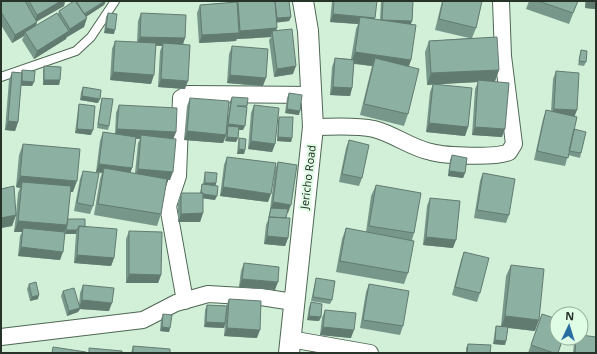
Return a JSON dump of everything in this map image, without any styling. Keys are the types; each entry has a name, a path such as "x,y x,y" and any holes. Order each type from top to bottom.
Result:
{"street":[{"name":"Jericho Road","path":"289,346 313,127 313,95 304,1"},
{"path":"313,127 348,126 373,129 390,134 431,152 497,156 509,152 514,144 503,56 501,1"},
{"path":"185,301 168,206 178,176 181,98 188,94 313,95"},
{"path":"1,337 143,320 176,303 208,294 261,297 293,302"},
{"path":"289,346 370,353"}],"lane":[{"path":"1,77 76,51 91,37 115,1"}],"building":[{"path":"1,1 25,1 37,22 15,35 1,12"},
{"path":"29,1 61,1 37,15"},
{"path":"76,1 87,18 70,29 59,11"},
{"path":"105,1 84,14 76,2"},
{"path":"238,1 275,1 277,28 240,31"},
{"path":"275,1 289,1 291,17 277,18"},
{"path":"334,1 377,1 375,18 333,14"},
{"path":"383,1 413,1 412,21 382,20"},
{"path":"443,1 482,1 476,28 439,19"},
{"path":"538,1 578,1 573,13"},
{"path":"237,2 239,33 202,35 200,5"},
{"path":"57,13 69,31 37,51 25,32"},
{"path":"108,13 117,14 115,30 106,28"},
{"path":"141,13 186,15 185,38 140,37"},
{"path":"360,17 416,25 411,60 355,52"},
{"path":"292,29 296,66 277,69 272,31"},
{"path":"497,37 499,70 431,73 429,41"},
{"path":"115,41 156,43 154,75 113,72"},
{"path":"163,43 190,45 188,81 161,79"},
{"path":"232,46 268,49 266,78 230,75"},
{"path":"581,50 587,51 586,62 579,61"},
{"path":"335,58 354,60 352,88 333,87"},
{"path":"375,58 419,69 408,114 364,104"},
{"path":"44,66 61,67 60,80 44,80"},
{"path":"22,70 35,71 34,82 22,81"},
{"path":"556,71 579,73 577,110 554,109"},
{"path":"12,72 22,73 18,122 8,121"},
{"path":"478,80 509,83 505,129 475,127"},
{"path":"433,84 472,88 468,127 429,123"},
{"path":"83,87 101,90 100,99 82,96"},
{"path":"289,93 302,95 300,111 287,109"},
{"path":"232,97 248,98 247,106 237,106 247,107 245,126 228,124"},
{"path":"102,98 113,99 109,126 98,124"},
{"path":"190,98 229,101 226,135 187,131"},
{"path":"79,104 95,106 93,130 77,129"},
{"path":"119,105 177,108 176,132 117,129"},
{"path":"254,105 279,108 275,144 251,141"},
{"path":"546,110 577,117 568,158 537,151"},
{"path":"279,117 293,117 292,138 278,137"},
{"path":"228,126 239,127 238,138 227,137"},
{"path":"574,129 586,132 581,153 569,151"},
{"path":"103,132 136,137 132,168 99,164"},
{"path":"141,135 176,139 173,172 138,169"},
{"path":"239,138 246,139 245,150 239,149"},
{"path":"349,140 369,145 362,178 342,174"},
{"path":"23,144 80,149 77,181 20,176"},
{"path":"452,155 467,158 465,173 449,171"},
{"path":"227,157 276,163 271,194 223,187"},
{"path":"278,162 297,165 291,205 273,202"},
{"path":"104,168 167,179 161,214 98,204"},
{"path":"83,171 99,173 93,206 77,203"},
{"path":"205,172 217,173 216,183 205,183"},
{"path":"483,173 515,179 509,215 477,210"},
{"path":"22,182 71,186 67,225 18,221"},
{"path":"202,184 218,186 217,196 201,193"},
{"path":"376,185 421,193 414,233 369,226"},
{"path":"14,186 16,215 1,218 1,189"},
{"path":"181,193 203,193 203,213 181,214"},
{"path":"430,198 460,201 456,240 426,237"},
{"path":"271,208 288,209 286,218 269,217"},
{"path":"269,217 290,218 288,238 267,236"},
{"path":"68,219 85,219 85,227 79,226 77,230 66,230"},
{"path":"79,226 117,229 114,258 77,255"},
{"path":"23,228 65,232 63,252 21,247"},
{"path":"346,228 414,241 408,273 340,261"},
{"path":"129,231 162,232 161,275 129,274"},
{"path":"464,252 489,258 480,293 455,287"},
{"path":"244,263 279,267 278,282 242,279"},
{"path":"511,265 544,269 539,320 505,316"},
{"path":"316,278 335,281 332,300 313,297"},
{"path":"36,282 39,295 32,297 29,284"},
{"path":"369,284 409,291 403,326 363,320"},
{"path":"83,285 114,288 112,303 82,300"},
{"path":"74,288 80,308 69,311 63,291"},
{"path":"229,299 261,301 260,330 227,328"},
{"path":"311,302 322,304 321,317 309,316"},
{"path":"207,305 227,306 225,323 206,322"},
{"path":"325,310 356,313 354,330 323,327"},
{"path":"163,314 172,315 170,328 162,327"},
{"path":"542,314 549,316 549,346 560,346 558,353 531,345"},
{"path":"496,326 508,327 506,341 495,340"},
{"path":"589,336 596,337 596,353 575,353 575,346 589,346"},
{"path":"468,344 491,345 490,353 467,353"},
{"path":"133,346 170,349 170,353 133,353"},
{"path":"53,347 86,352 86,353 52,353"},
{"path":"89,348 122,351 122,353 89,353"}]}
